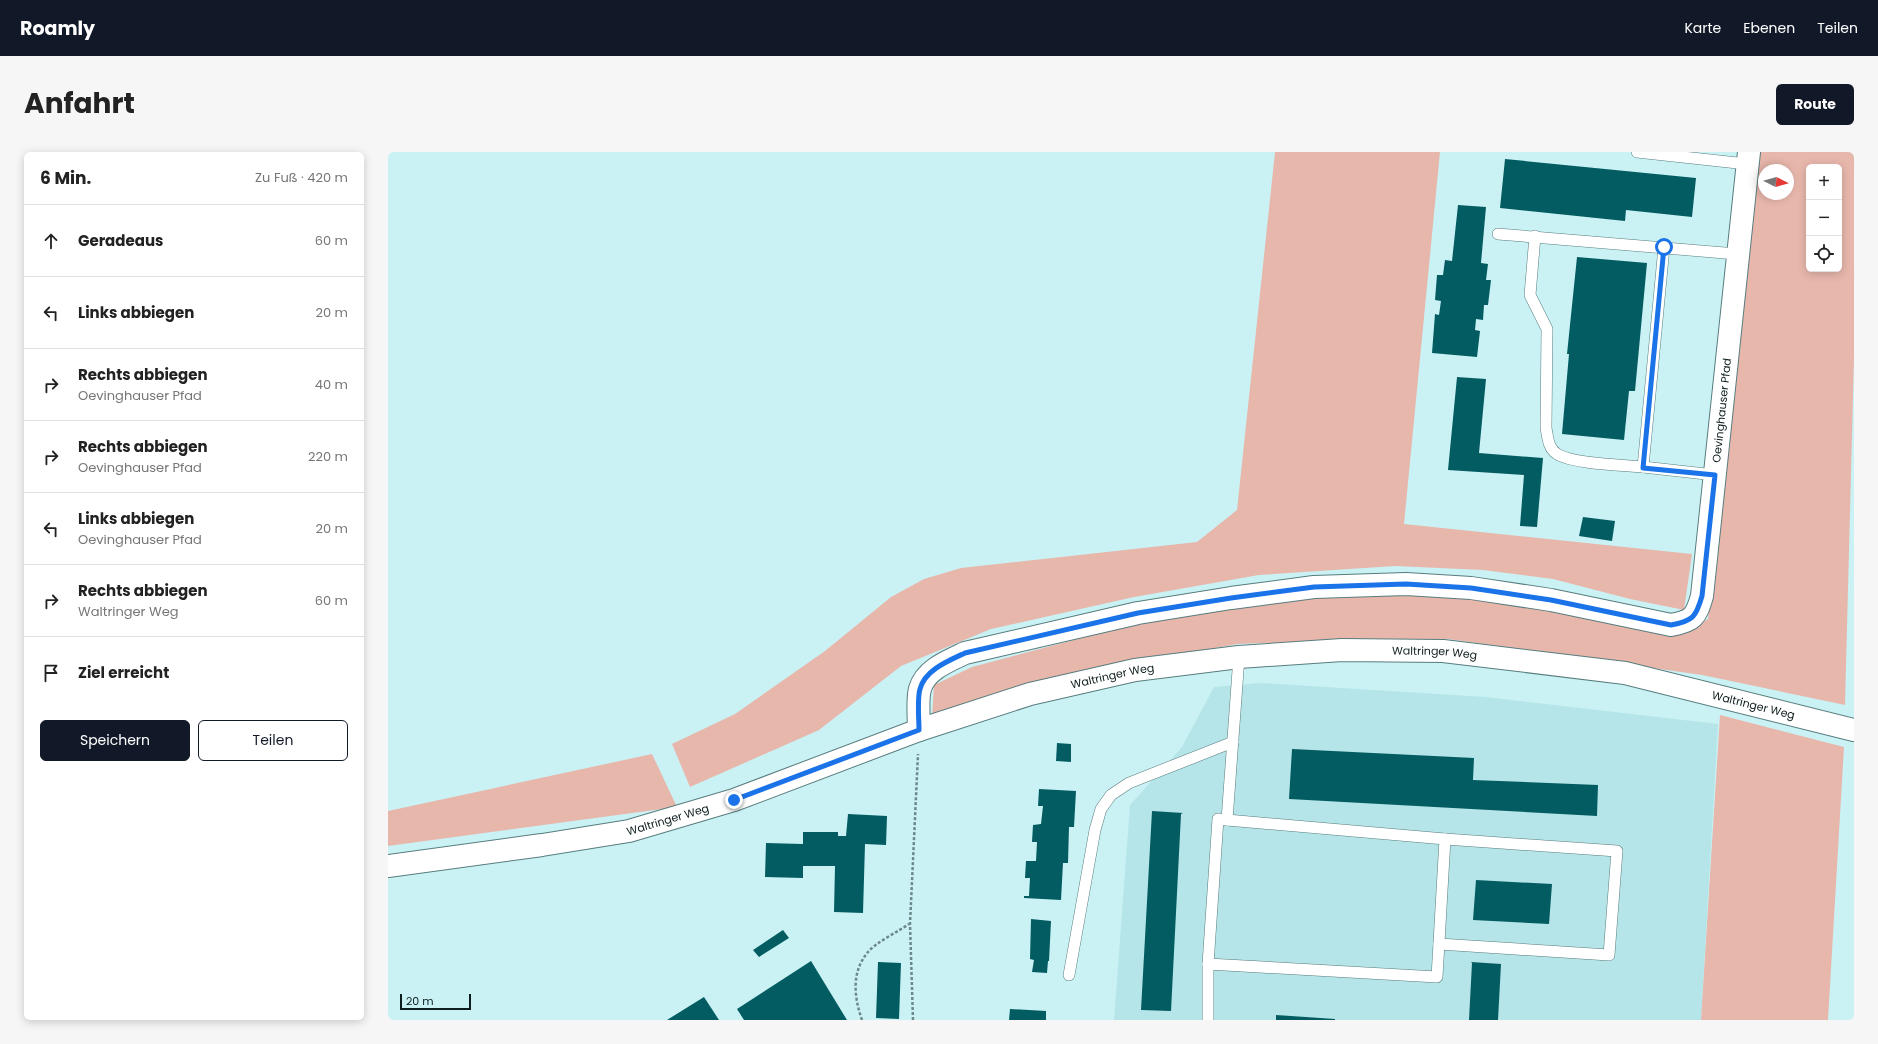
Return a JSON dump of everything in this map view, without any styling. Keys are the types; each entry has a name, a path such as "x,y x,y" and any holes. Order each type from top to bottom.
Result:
{"street":[{"name":"Oevinghauser Pfad","path":"919,730 920,689 928,675 944,663 965,653 1138,613 1231,598 1314,587 1406,584 1471,588 1551,600 1671,625 1686,622 1697,613 1702,596 1748,158"},
{"name":"Waltringer Weg","path":"388,866 542,845 630,831 734,800 919,730 1030,694 1135,670 1238,656 1342,650 1443,651 1624,673 1854,730"}],"lane":[{"path":"1637,152 1748,158"},
{"path":"1498,234 1737,254"},
{"path":"1535,236 1530,295 1547,329 1546,428 1549,444 1556,453 1572,459 1715,475"},
{"path":"1643,468 1664,247"},
{"path":"1226,820 1233,742 1238,656"},
{"path":"1069,975 1095,830 1101,809 1112,795 1129,783 1233,742"},
{"path":"1207,1020 1208,964 1218,819 1445,839 1617,851 1609,955 1439,944"},
{"path":"1208,964 1437,977 1445,839"}],"path":[{"path":"914,1020 910,924 919,730"},
{"path":"862,1020 856,1002 857,970 868,951 910,924"}],"shaded area":[{"path":"1275,152 1440,152 1404,524 1692,554 1684,610 1630,599 1553,579 1483,570 1395,566 1259,575 1134,597 991,629 901,666 819,730 690,787 672,744 735,714 825,651 891,597 924,579 961,568 1197,542 1237,510"},
{"path":"1760,152 1854,152 1854,358 1845,705 1702,675 1448,639 1352,640 1238,644 1135,662 932,718 934,685 972,667 1138,623 1314,596 1404,593 1470,597 1563,612 1680,635 1708,619 1758,170 1758,200 1794,200 1794,164 1759,164"},
{"path":"1260,683 1486,697 1718,724 1701,1020 1114,1020 1130,805 1182,747 1214,687"},
{"path":"1720,715 1844,747 1828,1020 1701,1020"},
{"path":"652,754 677,807 388,846 388,811"}],"building":[{"path":"1505,159 1696,178 1692,217 1626,210 1625,221 1500,208"},
{"path":"1458,205 1486,207 1481,263 1488,264 1486,280 1491,280 1488,305 1484,305 1483,320 1476,319 1475,330 1480,331 1477,357 1432,353 1435,314 1439,315 1441,301 1435,300 1437,275 1443,275 1445,260 1452,261"},
{"path":"1577,257 1647,263 1635,391 1629,391 1624,440 1562,434 1569,354 1567,354"},
{"path":"1457,377 1486,379 1479,453 1543,458 1537,527 1520,526 1524,475 1448,470"},
{"path":"1583,517 1615,521 1612,541 1579,536"},
{"path":"1057,743 1071,744 1071,762 1056,761"},
{"path":"1292,749 1474,758 1473,780 1598,785 1597,816 1289,799"},
{"path":"1039,789 1076,791 1074,827 1069,827 1068,863 1063,863 1061,900 1024,898 1024,896 1029,896 1030,878 1025,878 1026,861 1036,861 1037,842 1032,842 1033,825 1041,824 1043,806 1038,806"},
{"path":"1152,811 1183,813 1181,814 1171,1011 1141,1010"},
{"path":"848,814 887,816 886,845 865,844 863,913 834,912 835,866 803,866 803,878 765,877 766,843 803,844 803,832 838,832 838,836 846,836"},
{"path":"1476,880 1552,884 1549,924 1473,920"},
{"path":"1031,919 1051,921 1047,973 1032,972 1034,960 1030,959"},
{"path":"783,930 789,938 759,957 753,950"},
{"path":"811,961 847,1020 744,1020 737,1009"},
{"path":"878,962 901,963 899,1019 876,1018"},
{"path":"1471,962 1501,964 1498,1020 1469,1020"},
{"path":"704,997 719,1020 667,1020"},
{"path":"1010,1009 1046,1011 1046,1020 1009,1020"},
{"path":"1276,1015 1335,1019 1335,1020 1276,1020"}],"route":[{"path":"734,800 919,730 920,689 928,675 944,663 965,653 1138,613 1231,598 1314,587 1406,584 1471,588 1551,600 1671,625 1686,622 1697,613 1702,596 1715,475 1643,468 1664,247"}]}
